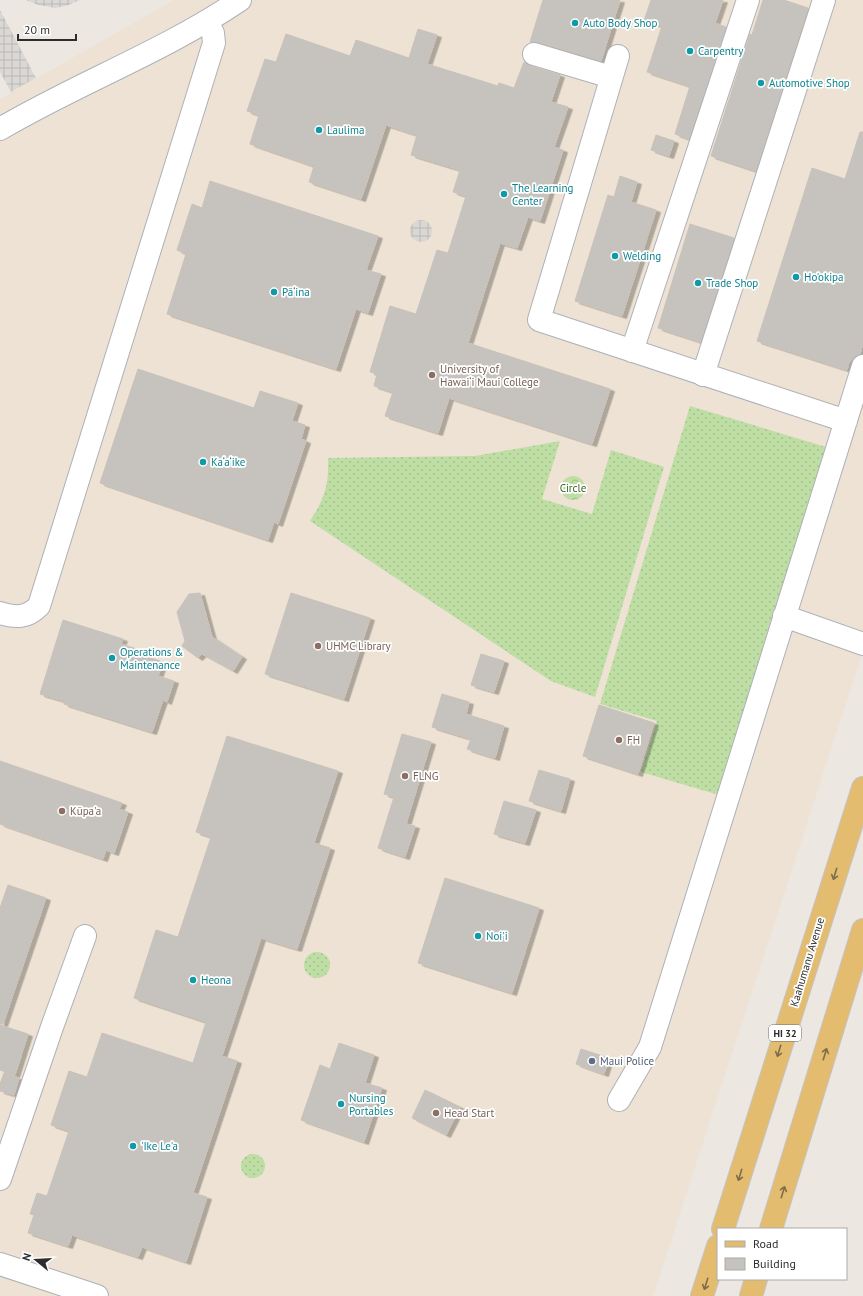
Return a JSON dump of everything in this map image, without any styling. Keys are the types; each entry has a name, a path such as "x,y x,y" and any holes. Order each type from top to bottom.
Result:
{"main road":[{"name":"Kaahumanu Avenue","path":"723,1228 863,788"},
{"path":"771,1228 863,930"},
{"path":"702,1296 717,1249"},
{"path":"751,1296 756,1280"}],"lane":[{"path":"0,129 85,83 207,22 240,0"},
{"path":"632,351 748,0"},
{"path":"703,375 824,0"},
{"path":"0,613 14,617 24,616 32,613 39,606 214,43 213,33 207,22"},
{"path":"534,54 611,77"},
{"path":"618,56 539,320 846,421"},
{"path":"618,1100 650,1048 863,366"},
{"path":"784,616 863,644"},
{"path":"0,1179 85,936"},
{"path":"0,1264 96,1296"}],"shaded area":[{"path":"26,0 80,0 66,6 55,8 38,5"},
{"name":"University of Hawai‘i Maui College","path":"174,0 863,0 863,651 653,1296 0,1296 0,99"},
{"path":"0,10 36,78 11,92 0,72"},
{"path":"421,220 425,221 431,227 431,235 425,241 421,242 417,241 411,235 410,231 411,227 417,221"}],"green space":[{"path":"690,406 829,448 719,795 641,772 657,721 600,704"},
{"path":"560,441 542,499 592,514 611,450 664,467 595,697 551,681 310,521 323,498 327,484 328,458 475,456"},
{"name":"Circle","path":"573,476 582,479 585,488 582,497 573,500 564,497 561,488 564,479"},
{"path":"317,952 326,956 330,965 326,974 317,978 308,974 304,965 308,956"},
{"path":"248,1154 258,1154 265,1161 265,1171 258,1178 248,1178 241,1171 241,1161"}],"building":[{"name":"Auto Body Shop","path":"543,0 620,0 601,61 538,42 530,42"},
{"name":"Carpentry","path":"651,0 723,0 715,23 726,27 689,139 675,134 690,86 647,72 662,26 644,21"},
{"name":"Automotive Shop","path":"763,0 784,0 808,8 756,171 711,156 750,34 752,35"},
{"path":"418,29 437,35 427,64 498,86 499,83 514,88 524,62 530,66 560,75 551,102 568,107 554,147 563,150 540,221 528,217 517,248 500,243 468,343 610,389 592,444 449,398 438,433 385,416 393,392 374,386 377,374 370,372 390,306 416,314 437,250 448,253 466,196 453,192 460,170 411,155 417,135 386,125 361,199 309,182 314,166 250,144 259,115 247,111 265,59 276,62 286,34 350,56 356,40 409,58"},
{"name":"Ho'okipa","path":"860,132 863,132 863,343 860,354 849,362 847,370 757,341 812,168 845,179"},
{"path":"656,135 674,141 669,156 651,150"},
{"name":"Welding","path":"620,176 637,182 631,202 656,210 622,316 575,301 608,195 614,197"},
{"name":"Pā‘ina","path":"210,181 378,236 366,270 381,274 368,313 356,309 336,369 167,314 186,254 177,250 192,204 202,208"},
{"name":"Trade Shop","path":"690,224 734,238 701,342 658,328"},
{"name":"Ka‘a‘ike","path":"138,369 254,408 260,391 298,403 292,421 305,425 301,439 306,441 278,524 274,522 268,540 100,483"},
{"path":"200,593 212,637 242,657 233,671 202,654 198,658 182,646 185,641 177,612 189,594"},
{"name":"UHMC Library","path":"291,593 370,618 344,699 265,674"},
{"path":"63,620 123,639 121,644 140,650 139,654 163,662 158,676 174,681 167,702 163,700 152,732 64,704 64,701 40,694"},
{"path":"481,654 504,661 494,692 471,685"},
{"path":"442,694 469,702 466,714 504,726 495,758 467,749 471,739 432,727"},
{"name":"FH","path":"599,705 654,723 638,774 583,756"},
{"path":"402,734 431,742 406,824 415,826 405,857 378,848 394,797 384,794"},
{"path":"227,736 338,771 314,843 330,848 297,949 261,938 222,1056 237,1061 193,1193 207,1197 186,1262 142,1247 138,1257 72,1235 68,1246 28,1233 34,1215 30,1214 37,1193 47,1196 69,1131 51,1125 69,1071 87,1077 102,1033 193,1063 206,1022 134,998 156,930 178,937 211,837 196,832"},
{"name":"Kūpa'a","path":"0,761 122,803 119,809 128,812 114,853 106,850 103,859 0,824"},
{"path":"539,770 570,779 561,811 529,801"},
{"path":"504,801 536,810 525,843 494,834"},
{"name":"Noi'i","path":"445,878 539,908 512,993 418,963"},
{"path":"8,885 46,898 3,1024 0,1024 0,908"},
{"path":"0,1025 28,1034 15,1075 0,1070"},
{"name":"Nursing Portables","path":"339,1043 374,1055 365,1083 382,1088 364,1142 301,1120 320,1065 330,1069"},
{"name":"Maui Police","path":"581,1049 609,1058 604,1074 576,1064"},
{"path":"4,1073 19,1078 14,1095 0,1091 0,1084"},
{"name":"Head Start","path":"425,1090 460,1107 446,1135 412,1118"}],"place":[{"name":"Auto Body Shop","path":"575,23"},
{"name":"Carpentry","path":"690,51"},
{"name":"Automotive Shop","path":"761,83"},
{"name":"Laulima","path":"319,130"},
{"name":"The Learning Center","path":"504,194"},
{"name":"Welding","path":"615,256"},
{"name":"Ho'okipa","path":"796,277"},
{"name":"Trade Shop","path":"698,283"},
{"name":"Pā‘ina","path":"274,292"},
{"name":"University of Hawai‘i Maui College","path":"432,375"},
{"name":"Ka‘a‘ike","path":"203,462"},
{"name":"UHMC Library","path":"318,646"},
{"name":"Operations & Maintenance","path":"112,658"},
{"name":"FH","path":"619,740"},
{"name":"FLNG","path":"405,776"},
{"name":"Kūpa'a","path":"62,811"},
{"name":"Noi'i","path":"478,936"},
{"name":"Heona","path":"193,980"},
{"name":"Maui Police","path":"592,1061"},
{"name":"Nursing Portables","path":"341,1104"},
{"name":"Head Start","path":"436,1113"},
{"name":"'Ike Le'a","path":"133,1146"}]}
